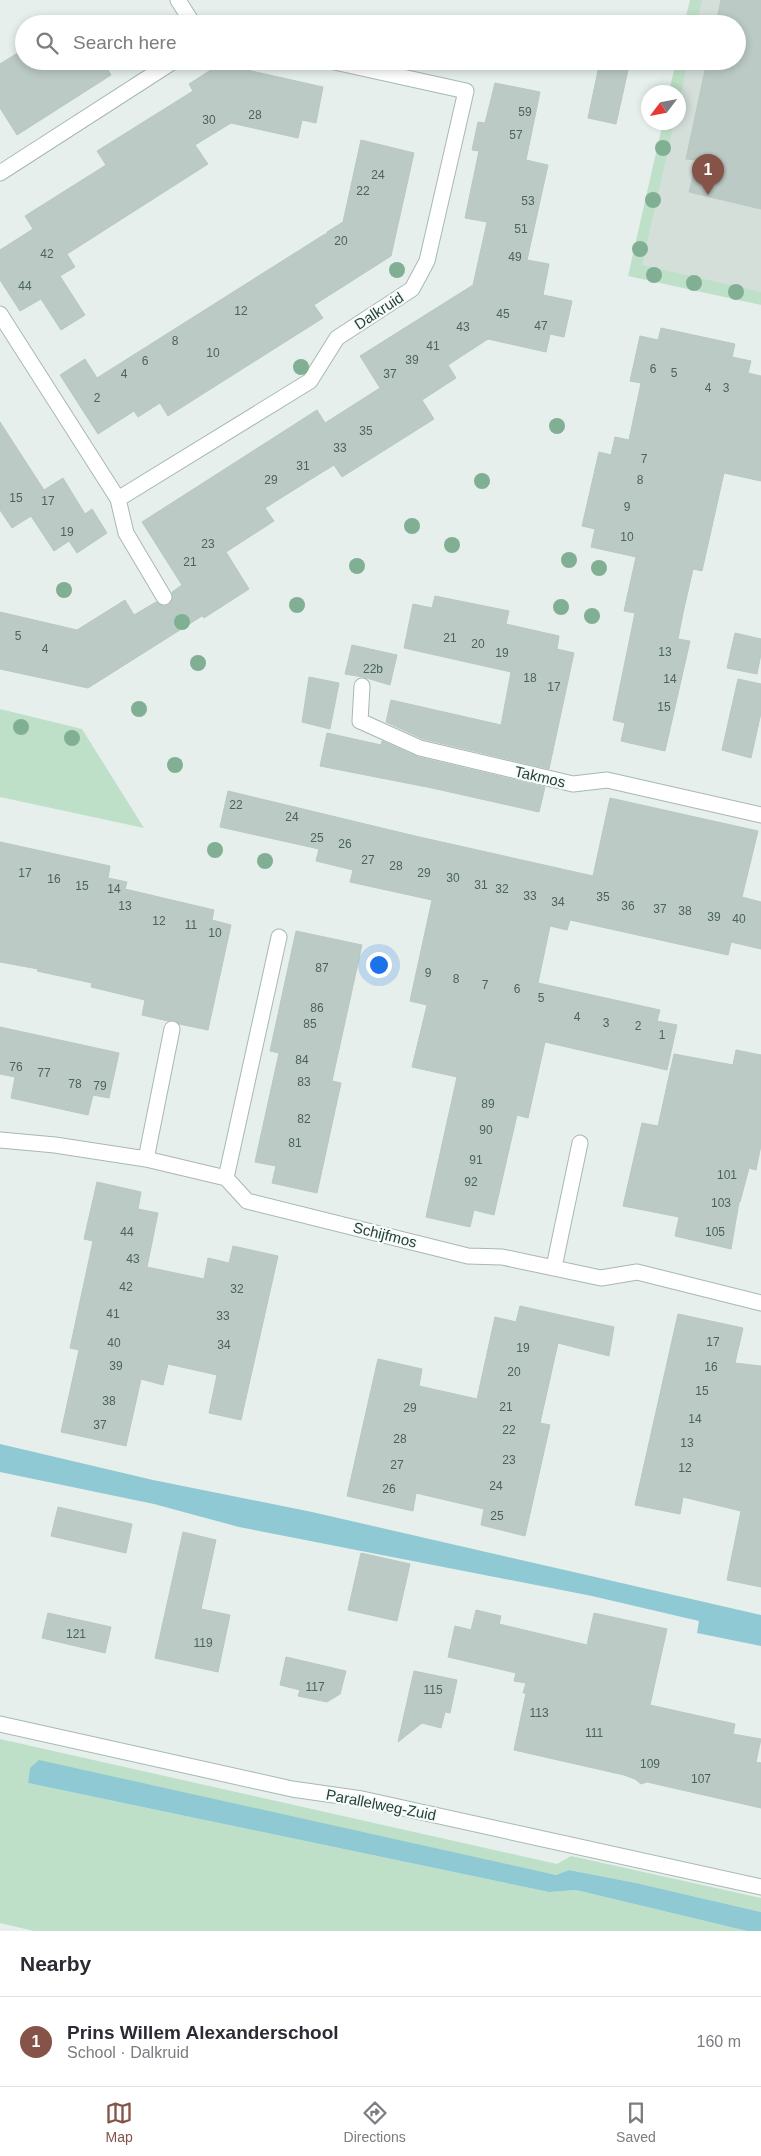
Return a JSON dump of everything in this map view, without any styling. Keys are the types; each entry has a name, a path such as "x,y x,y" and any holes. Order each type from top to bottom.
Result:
{"street":[{"path":"178,0 187,15"},
{"path":"0,173 160,70"},
{"name":"Dalkruid","path":"118,499 310,381 337,338 412,289 427,261 466,91 371,70"},
{"path":"0,314 118,499 126,533 164,597"},
{"name":"Takmos","path":"362,686 360,721 420,748 572,784 608,780 761,815"},
{"path":"0,1140 55,1145 146,1158 226,1178 280,936"},
{"path":"146,1158 172,1029"},
{"path":"554,1267 580,1143"},
{"name":"Schijfmos","path":"226,1178 247,1201 468,1256 502,1256 601,1278 637,1272 761,1303"},
{"name":"Parallelweg-Zuid","path":"0,1724 292,1789 362,1798 761,1887"}],"shaded area":[{"path":"697,0 761,0 761,295 640,267 669,130 686,130 686,85 679,85 682,70 746,70 746,15 694,15"}],"green space":[{"path":"690,0 702,0 699,15 686,15"},
{"path":"674,70 686,70 683,85 671,85"},
{"path":"661,130 672,130 642,265 761,292 761,305 628,276"},
{"path":"0,709 82,729 144,828 0,797"},
{"path":"0,1739 557,1864 571,1856 761,1898 761,1912 636,1883 569,1870 556,1875 30,1768 28,1783 549,1892 576,1890 747,1931 34,1931 0,1923"}],"water":[{"path":"0,1444 153,1480 312,1512 761,1615 761,1646 697,1633 699,1621 592,1596 239,1527 154,1504 0,1472"},
{"path":"39,1760 556,1875 569,1870 636,1883 761,1912 761,1931 747,1931 576,1890 549,1892 28,1783 30,1768"}],"building":[{"path":"721,0 761,0 761,209 689,192 697,160 686,159 705,70 746,70 746,15 718,15"},
{"path":"15,55 15,70 108,70 111,75 17,135 0,108 0,64"},
{"path":"211,70 247,70 323,87 316,123 302,120 298,138 231,123 195,145 208,164 67,254 75,267 60,276 85,315 61,330 41,299 20,311 0,280 0,250 33,229 25,216 106,165 97,151 193,91 189,84"},
{"path":"598,70 628,70 616,124 588,118"},
{"path":"495,83 540,92 526,160 548,165 527,260 549,264 543,295 572,301 564,337 550,334 546,352 488,339 448,365 456,378 422,400 434,419 342,477 334,465 265,508 274,521 226,552 249,589 204,618 202,616 88,688 0,669 0,612 77,630 125,600 134,615 156,602 164,606 169,605 173,597 172,592 182,585 142,522 317,410 325,423 380,388 360,356 473,285 487,222 465,218 479,151 472,150 478,122 485,123"},
{"path":"361,140 414,153 391,256 314,305 323,318 168,416 160,403 138,417 134,411 98,434 60,375 85,359 97,378 325,234 326,236 327,232 343,222"},
{"path":"661,328 735,344 732,357 751,361 748,373 761,376 761,481 724,473 702,571 693,569 683,613 678,639 690,641 665,751 621,741 625,723 613,720 635,613 624,611 636,557 591,547 595,529 582,526 599,452 611,455 615,437 629,440 641,383 630,381 640,336 658,340"},
{"path":"0,422 44,490 63,478 85,514 92,509 107,533 77,553 69,541 54,551 31,516 12,528 0,510"},
{"path":"435,596 509,611 506,624 559,636 557,649 574,653 549,769 423,739 386,722 391,700 501,725 511,672 404,648 413,604 432,608"},
{"path":"735,633 761,639 761,654 757,674 727,668"},
{"path":"352,645 397,655 390,685 345,674"},
{"path":"309,677 339,683 330,729 302,722"},
{"path":"738,679 761,684 761,713 751,758 722,750"},
{"path":"327,733 381,745 382,741 418,757 545,787 539,812 320,766"},
{"path":"228,791 593,876 610,798 758,831 742,897 761,902 761,949 731,942 728,955 570,920 567,930 550,926 538,983 660,1010 657,1021 677,1025 667,1070 545,1042 528,1118 517,1115 494,1215 474,1210 470,1227 426,1217 457,1077 412,1067 427,1005 410,1001 432,900 350,882 353,870 316,861 319,849 220,827"},
{"path":"0,842 110,866 108,878 127,882 125,889 214,910 212,920 231,925 208,1030 179,1024 174,1020 168,1021 142,1015 145,1000 91,987 92,983 37,971 38,969 0,962"},
{"path":"296,931 362,945 332,1081 341,1083 317,1193 272,1183 276,1166 255,1162 279,1053 270,1051"},
{"path":"0,1027 119,1053 109,1098 93,1095 88,1115 11,1098 15,1077 0,1074"},
{"path":"736,1050 761,1055 761,1145 756,1170 749,1168 739,1202 731,1249 675,1236 679,1217 623,1206 642,1123 658,1126 674,1054 733,1065"},
{"path":"97,1182 141,1192 138,1209 158,1213 147,1267 204,1279 208,1258 229,1263 233,1246 278,1256 241,1420 209,1413 217,1375 168,1364 163,1385 141,1379 126,1446 61,1432 79,1350 70,1348 93,1241 84,1239"},
{"path":"520,1306 614,1327 609,1356 558,1343 540,1423 550,1425 525,1536 481,1525 484,1509 416,1493 413,1511 347,1496 378,1359 422,1369 419,1386 477,1399 495,1317 516,1322"},
{"path":"678,1314 743,1328 735,1363 761,1366 761,1587 727,1580 741,1511 683,1497 680,1514 635,1505"},
{"path":"58,1507 132,1524 126,1553 51,1536"},
{"path":"183,1532 216,1540 201,1609 230,1615 218,1672 155,1658"},
{"path":"361,1553 410,1564 397,1621 348,1610"},
{"path":"476,1610 501,1616 499,1624 587,1645 594,1613 667,1629 650,1705 735,1724 733,1734 761,1739 756,1762 761,1763 761,1808 647,1782 641,1784 635,1779 624,1775 514,1750 526,1693 523,1693 526,1683 514,1681 516,1673 448,1657 455,1626 471,1630"},
{"path":"48,1613 111,1627 105,1653 42,1638"},
{"path":"286,1657 346,1671 340,1694 327,1702 298,1696 300,1690 280,1685"},
{"path":"414,1671 457,1680 450,1713 445,1712 441,1728 422,1723 398,1742"}],"place":[{"name":"Prins Willem Alexanderschool","path":"708,195"}]}
